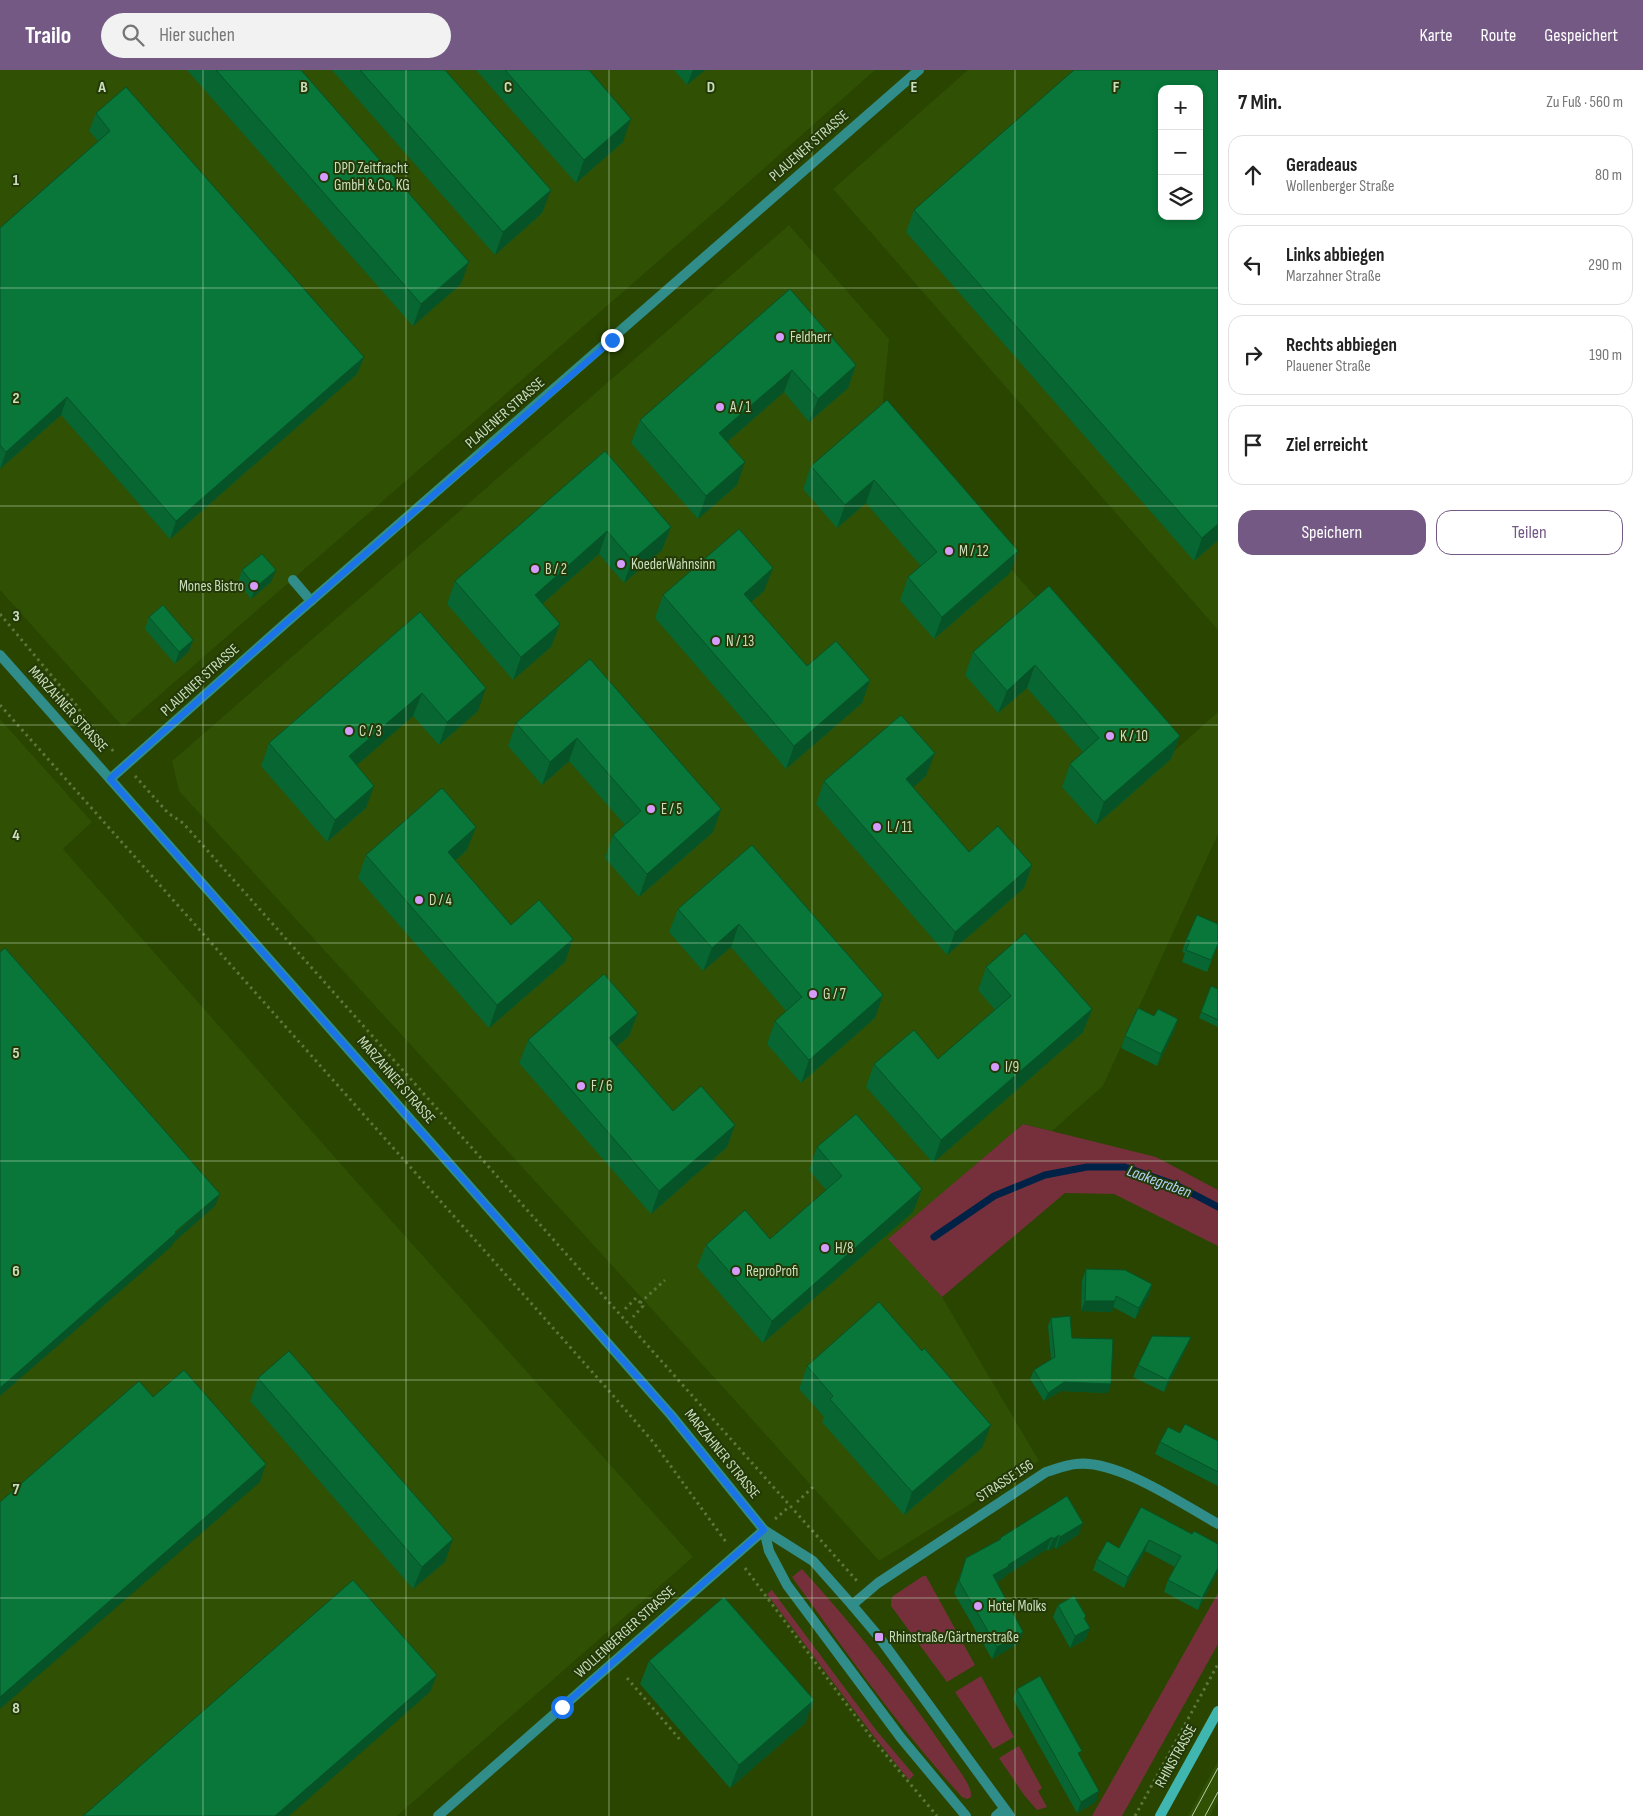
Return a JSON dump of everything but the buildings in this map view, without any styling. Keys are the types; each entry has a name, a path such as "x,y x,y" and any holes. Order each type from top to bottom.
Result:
{"main road":[{"name":"RHINSTRASSE","path":"1160,1816 1218,1711"}],"street":[{"name":"PLAUENER STRASSE","path":"110,779 311,601 920,70"},
{"path":"292,580 311,601"},
{"name":"MARZAHNER STRASSE","path":"0,655 671,1415 764,1530 813,1561 852,1605 879,1637 1004,1814"},
{"name":"STRASSE 156","path":"852,1605 866,1592 1046,1472 1077,1464 1111,1468 1128,1474 1218,1524"},
{"name":"MARZAHNER STRASSE","path":"764,1530 769,1552 787,1585 901,1738 966,1816"},
{"name":"WOLLENBERGER STRASSE","path":"438,1816 764,1530"}],"path":[{"path":"0,614 125,765 168,813 183,823 221,865 866,1592"},
{"path":"0,705 654,1443 871,1737 937,1816"},
{"path":"640,1303 665,1280"},
{"path":"625,1308 636,1298 643,1306 632,1317"},
{"path":"797,1502 813,1487"},
{"path":"1135,1816 1218,1664"},
{"path":"627,1678 682,1742"}],"shaded area":[{"path":"0,70 875,70 716,211 123,727 0,590"},
{"path":"968,70 1218,70 1218,630 833,189"},
{"path":"789,225 889,339 881,420 1172,753 1218,712 1218,834 1103,1086 1052,1131 1023,1124 889,1239 942,1297 1039,1461 879,1561 722,1386 179,791 172,761"},
{"path":"0,719 92,822 63,849 354,1179 693,1557 397,1816 0,1816"},
{"path":"1023,1124 1156,1157 1218,1190 1218,1246 1114,1194 1065,1193 942,1297 888,1239"},
{"path":"802,1569 860,1636 914,1706 963,1775 971,1792 971,1797 967,1799 962,1797 939,1771 853,1661 792,1577"},
{"path":"923,1576 926,1576 975,1665 947,1682 891,1606 893,1596"},
{"path":"772,1590 876,1730 914,1775 909,1780 767,1594"},
{"path":"1218,1593 1218,1644 1122,1816 1092,1816"},
{"path":"981,1676 1014,1737 993,1749 955,1692"},
{"path":"1019,1746 1042,1788 1038,1791 1047,1807 1037,1810 1024,1795 999,1758"},
{"path":"1218,1761 1218,1801 1210,1816 1188,1816"}],"waterway":[{"name":"Laakegraben","path":"934,1237 994,1196 1045,1175 1087,1167 1125,1167 1176,1185 1218,1207"}],"tram line":[{"path":"1192,1816 1218,1768"},
{"path":"1205,1816 1218,1792"}],"place":[{"name":"DPD Zeitfracht GmbH & Co. KG","path":"324,177"},
{"name":"Feldherr","path":"780,337"},
{"name":"A / 1","path":"720,407"},
{"name":"M / 12","path":"949,551"},
{"name":"KoederWahnsinn","path":"621,564"},
{"name":"B / 2","path":"535,569"},
{"name":"Mones Bistro","path":"254,586"},
{"name":"N / 13","path":"716,641"},
{"name":"C / 3","path":"349,731"},
{"name":"K / 10","path":"1110,736"},
{"name":"E / 5","path":"651,809"},
{"name":"L / 11","path":"877,827"},
{"name":"D / 4","path":"419,900"},
{"name":"G / 7","path":"813,994"},
{"name":"I/9","path":"995,1067"},
{"name":"F / 6","path":"581,1086"},
{"name":"H/8","path":"825,1248"},
{"name":"ReproProfi","path":"736,1271"},
{"name":"Hotel Molks","path":"978,1606"},
{"name":"Rhinstraße/Gärtnerstraße","path":"879,1637"}],"route":[{"path":"562,1707 764,1530 671,1415 110,779 288,621 612,340"}]}
